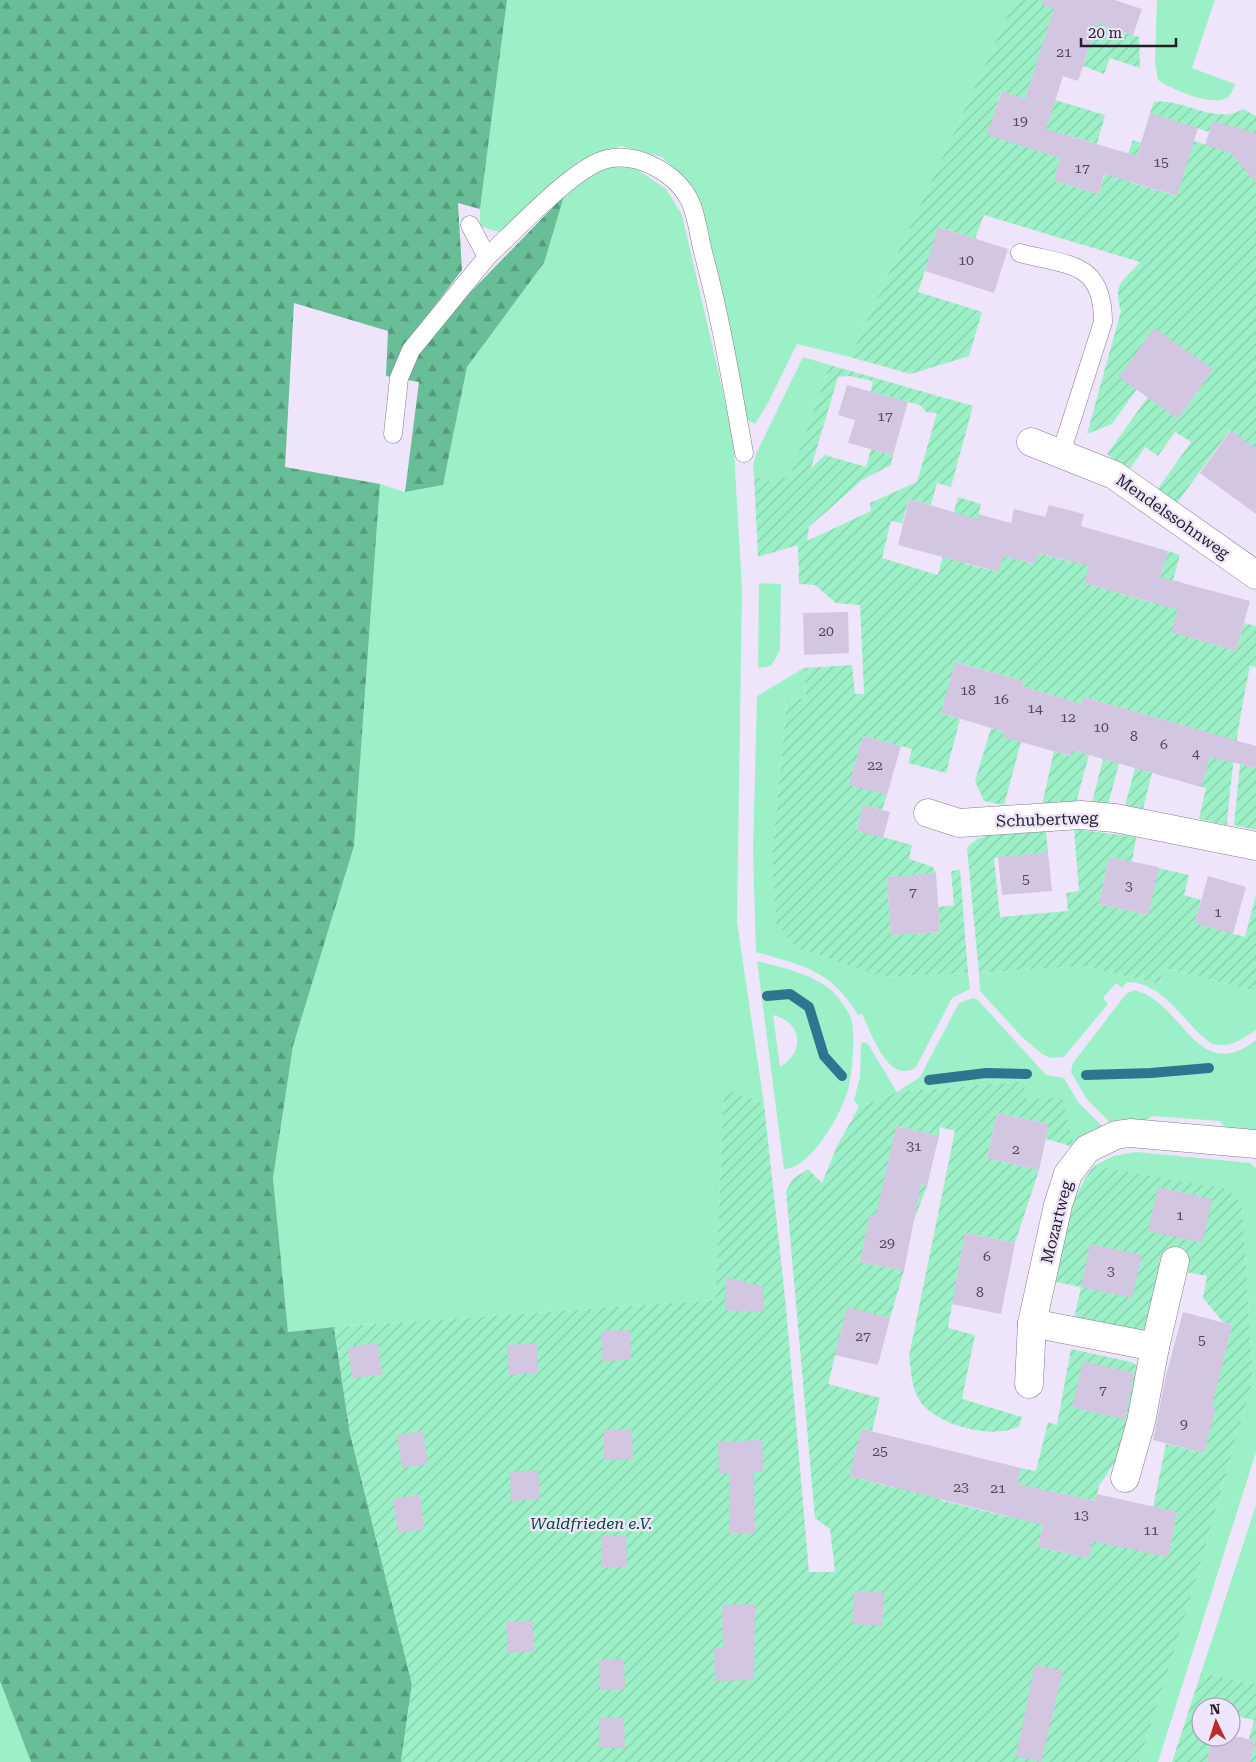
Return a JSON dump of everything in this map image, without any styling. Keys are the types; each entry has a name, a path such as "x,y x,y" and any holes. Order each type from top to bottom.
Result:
{"street":[{"name":"Mendelssohnweg","path":"1032,442 1114,475 1256,574"},
{"name":"Schubertweg","path":"928,813 959,823 1082,815 1115,818 1256,846"},
{"name":"Mozartweg","path":"1029,1384 1032,1323 1058,1206 1068,1174 1087,1149 1116,1135 1130,1133 1256,1144"},
{"path":"1125,1478 1141,1422 1155,1347 1175,1261"},
{"path":"1032,1323 1155,1347"}],"lane":[{"path":"393,434 399,378 411,350 487,257 576,174 606,159 628,158 647,164 672,177 690,201 716,297 744,453"},
{"path":"470,225 487,257"},
{"path":"1020,253 1084,270 1098,285 1103,301 1103,322 1061,453"}],"green space":[{"path":"0,0 507,0 480,209 458,203 462,270 409,340 393,377 386,376 388,331 294,303 285,467 380,484 354,846 293,1046 273,1178 288,1332 334,1327 350,1433 412,1684 401,1762 31,1762 0,1681"},
{"path":"507,0 1015,0 850,357 797,344 768,403 755,424 746,419 713,255 694,188 662,157 621,146 580,161 502,233 480,226 480,209"},
{"path":"1015,0 1075,0 1112,12 1108,27 1139,37 1140,68 1110,58 1104,74 1083,66 1092,38 1049,25 1025,99 1001,92 988,135 1055,100 1105,115 1097,144 1067,135 1054,181 1099,194 1110,155 1126,159 1133,140 1141,143 1129,182 1176,196 1194,141 1232,153 1239,129 1213,121 1209,132 1150,113 1154,102 1176,104 1222,115 1243,109 1256,116 1256,449 1230,430 1177,503 1157,490 1191,442 1175,432 1158,456 1145,447 1129,470 1107,454 1148,397 1178,419 1213,369 1120,377 1137,389 1112,424 1087,434 1121,311 1118,294 1119,288 1125,278 1140,262 984,215 975,239 939,227 918,292 982,312 969,356 911,374 850,357"},
{"path":"1157,0 1215,0 1192,68 1235,84 1228,97 1217,100 1200,98 1180,92 1158,80 1155,62"},
{"path":"603,166 635,168 666,189 682,215 733,435 742,589 737,922 764,1104 724,1090 715,1300 334,1327 288,1332 273,1178 293,1046 354,846 380,484 405,492 443,485 467,367 544,263 564,196"},
{"path":"564,196 544,263 467,367 443,485 405,492 419,382 407,380 416,358 454,309"},
{"path":"803,357 830,365 790,477 773,482 754,476 753,465 756,454"},
{"path":"830,365 973,406 951,487 937,483 931,505 909,499 902,523 891,521 882,558 938,575 958,497 981,504 966,564 998,572 1003,556 1034,564 1038,553 1071,562 1075,546 1094,551 1085,583 1152,603 1168,551 1180,555 1173,580 1185,584 1172,632 1236,651 1244,623 1256,626 1256,667 1250,666 1242,706 1233,765 1227,825 1199,819 1206,788 1201,787 1216,735 1083,697 1081,704 1021,686 1023,681 956,662 941,713 960,719 946,773 908,763 912,749 863,736 850,784 887,795 882,810 863,805 857,830 912,845 909,859 933,867 936,873 887,877 891,935 940,932 938,907 954,905 951,871 960,870 968,973 883,977 796,947 776,923 772,856 787,700 806,698 804,668 852,665 855,694 864,694 860,605 836,603 815,585 799,584 798,545 758,557 754,476 773,482 790,476","holes":["849,376 873,381 871,392 920,405 926,412 937,413 917,482 870,503 871,511 807,541 809,527 862,480 891,465 893,455 871,449 866,467 825,455 811,468 838,377"]},
{"path":"759,583 781,584 780,650 771,666 758,668"},
{"path":"804,668 806,698 787,700 772,856 883,977 968,973 970,989 952,998 916,1067 906,1071 897,1070 889,1064 876,1044 862,1014 858,1015 848,1000 827,979 802,966 756,952 753,852 757,696"},
{"path":"991,728 1005,732 1003,736 1021,742 1004,805 984,801 975,781"},
{"path":"1072,750 1089,755 1076,803 1042,805 1054,751 1070,756"},
{"path":"1103,759 1119,763 1108,805 1092,803"},
{"path":"1240,764 1256,768 1256,830 1234,825"},
{"path":"1135,768 1152,773 1143,809 1125,806"},
{"path":"1074,829 1136,837 1132,862 1109,857 1099,904 1148,915 1158,868 1189,875 1184,895 1201,900 1195,923 1245,937 1256,895 1256,991 1164,968 1159,984 1084,966 979,973 967,848 974,841 993,834 1014,831 1046,831 1048,852 994,858 1000,917 1068,911 1066,893 1079,891"},
{"path":"757,961 796,972 823,984 842,1003 850,1015 852,1024 853,1054 851,1074 848,1090 839,1112 832,1126 814,1150 794,1167 784,1169","holes":["773,1015 783,1019 795,1030 797,1045 794,1053 780,1067"]},
{"path":"1084,966 1159,984 1164,968 1256,991 1256,1030 1230,1044 1212,1044 1173,1006 1152,989 1140,984 1127,982 1122,988 1116,983 1103,998 1108,1004 1064,1057 1050,1058 1042,1054 1022,1037 980,991 979,973"},
{"path":"1134,990 1151,997 1204,1047 1219,1053 1236,1052 1256,1040 1256,1129 1247,1133 1228,1131 1220,1121 1152,1116 1142,1124 1113,1126 1086,1098 1071,1072 1073,1063 1126,994"},
{"path":"973,998 978,1000 1046,1075 1064,1078 1078,1102 1104,1128 1074,1147 1027,1100 1024,1081 897,1092 920,1077 959,1003"},
{"path":"863,1042 868,1044 897,1092 859,1107 854,1100 860,1077 861,1045"},
{"name":"Waldfrieden e.V.","path":"1024,1081 1027,1100 1062,1097 1074,1147 1046,1139 1048,1124 997,1113 987,1158 1039,1170 1015,1243 965,1233 948,1328 975,1335 962,1399 1022,1417 1019,1426 997,1432 970,1429 956,1425 933,1414 925,1407 917,1396 913,1383 909,1356 955,1131 940,1127 939,1136 897,1126 885,1176 927,1186 913,1223 870,1215 860,1262 904,1271 890,1318 847,1308 828,1384 880,1398 872,1431 862,1429 850,1476 894,1488 901,1462 945,1475 940,1500 1009,1517 1021,1468 1036,1471 1048,1422 1057,1425 1071,1349 1131,1362 1138,1366 1129,1441 1099,1486 1096,1501 1050,1491 1038,1547 1088,1558 1095,1530 1168,1557 1177,1512 1153,1507 1166,1444 1204,1453 1215,1407 1165,1394 1221,1368 1232,1325 1223,1322 1203,1298 1207,1276 1185,1272 1189,1257 1170,1251 1148,1334 1073,1323 1081,1287 1056,1282 1065,1236 1078,1192 1094,1166 1227,1189 1242,1203 1253,1380 1187,1610 1139,1762 401,1762 412,1684 350,1433 334,1327 715,1300 724,1089 764,1104 786,1307 809,1572 835,1572 830,1529 815,1518 786,1191 793,1179 808,1169 822,1183 837,1146 859,1107 897,1092"},
{"path":"1137,1152 1250,1163 1256,1168 1256,1452 1158,1762 1139,1762 1187,1610 1253,1380 1242,1203 1094,1166 1113,1156"},
{"path":"1256,1505 1256,1684 1201,1673"},
{"path":"1201,1673 1256,1684 1256,1762 1250,1762 1255,1741 1249,1739 1254,1720 1241,1717 1241,1697 1193,1697"},
{"path":"0,1681 31,1762 0,1762"},
{"path":"1191,1704 1191,1747 1211,1747 1207,1762 1172,1762"}],"building":[{"path":"1043,0 1115,0 1142,9 1133,35 1097,23 1078,81 1063,76 1046,129 1137,156 1150,113 1198,128 1177,196 1104,174 1099,194 1054,181 1060,158 987,135 1002,91 1025,99 1054,9 1042,5"},
{"path":"1213,121 1256,133 1256,183 1231,153 1205,145"},
{"path":"938,227 1008,249 994,293 925,271"},
{"path":"1154,328 1213,369 1178,419 1119,377"},
{"path":"847,385 908,402 893,455 848,443 855,420 838,415"},
{"path":"1231,430 1256,449 1256,514 1200,473"},
{"path":"909,499 977,519 978,514 1011,523 1014,509 1045,517 1049,505 1084,514 1081,526 1168,551 1160,577 1250,601 1236,651 1171,632 1178,610 1084,583 1089,566 1038,553 1035,564 1003,556 999,572 898,545"},
{"path":"848,612 849,653 804,655 803,613"},
{"path":"955,662 1023,681 1021,686 1081,704 1083,697 1256,746 1256,768 1210,757 1201,787 1072,750 1071,756 1003,737 1005,732 941,713"},
{"path":"863,736 901,746 887,795 849,785"},
{"path":"863,805 890,812 883,838 857,831"},
{"path":"1048,852 1052,891 1002,895 998,857"},
{"path":"1109,857 1159,867 1148,915 1099,904"},
{"path":"936,873 940,932 891,935 887,877"},
{"path":"1208,876 1246,887 1233,934 1195,923"},
{"path":"997,1113 1049,1124 1039,1170 987,1158"},
{"path":"896,1126 939,1136 927,1186 921,1184 904,1271 860,1262 870,1214 876,1216"},
{"path":"1158,1187 1212,1199 1202,1243 1148,1231"},
{"path":"965,1233 1015,1243 1001,1314 952,1304"},
{"path":"1090,1244 1142,1255 1132,1298 1081,1287"},
{"path":"726,1277 764,1287 763,1312 725,1310"},
{"path":"847,1307 890,1318 878,1365 835,1355"},
{"path":"1183,1312 1232,1325 1212,1406 1216,1407 1204,1453 1153,1440 1165,1380"},
{"path":"630,1330 631,1360 602,1361 601,1331"},
{"path":"378,1343 382,1375 352,1378 348,1347"},
{"path":"537,1343 538,1373 509,1375 507,1345"},
{"path":"1083,1361 1134,1373 1125,1420 1072,1407"},
{"path":"632,1429 633,1460 604,1460 604,1430"},
{"path":"862,1429 1021,1468 1017,1484 1096,1501 1097,1494 1177,1512 1168,1557 1092,1541 1089,1558 1038,1547 1043,1525 849,1476"},
{"path":"423,1431 428,1464 402,1468 397,1435"},
{"path":"762,1440 763,1472 754,1472 755,1533 729,1533 729,1473 719,1474 718,1442"},
{"path":"538,1470 540,1499 511,1501 510,1472"},
{"path":"420,1495 424,1529 398,1533 393,1499"},
{"path":"601,1536 626,1536 627,1567 601,1567"},
{"path":"854,1591 884,1592 882,1626 852,1624"},
{"path":"755,1604 754,1680 715,1681 714,1648 723,1648 722,1605"},
{"path":"532,1621 534,1651 508,1653 506,1622"},
{"path":"624,1659 625,1689 600,1690 599,1660"},
{"path":"1035,1665 1063,1671 1041,1762 1016,1756"},
{"path":"624,1717 625,1748 599,1748 599,1718"},
{"path":"1241,1737 1255,1741 1250,1762 1207,1762 1211,1747 1241,1747"}],"waterway":[{"path":"767,996 790,994 809,1007 824,1056 842,1076"},
{"path":"1086,1075 1151,1073 1209,1068"},
{"path":"929,1080 986,1073 1027,1074"}]}
